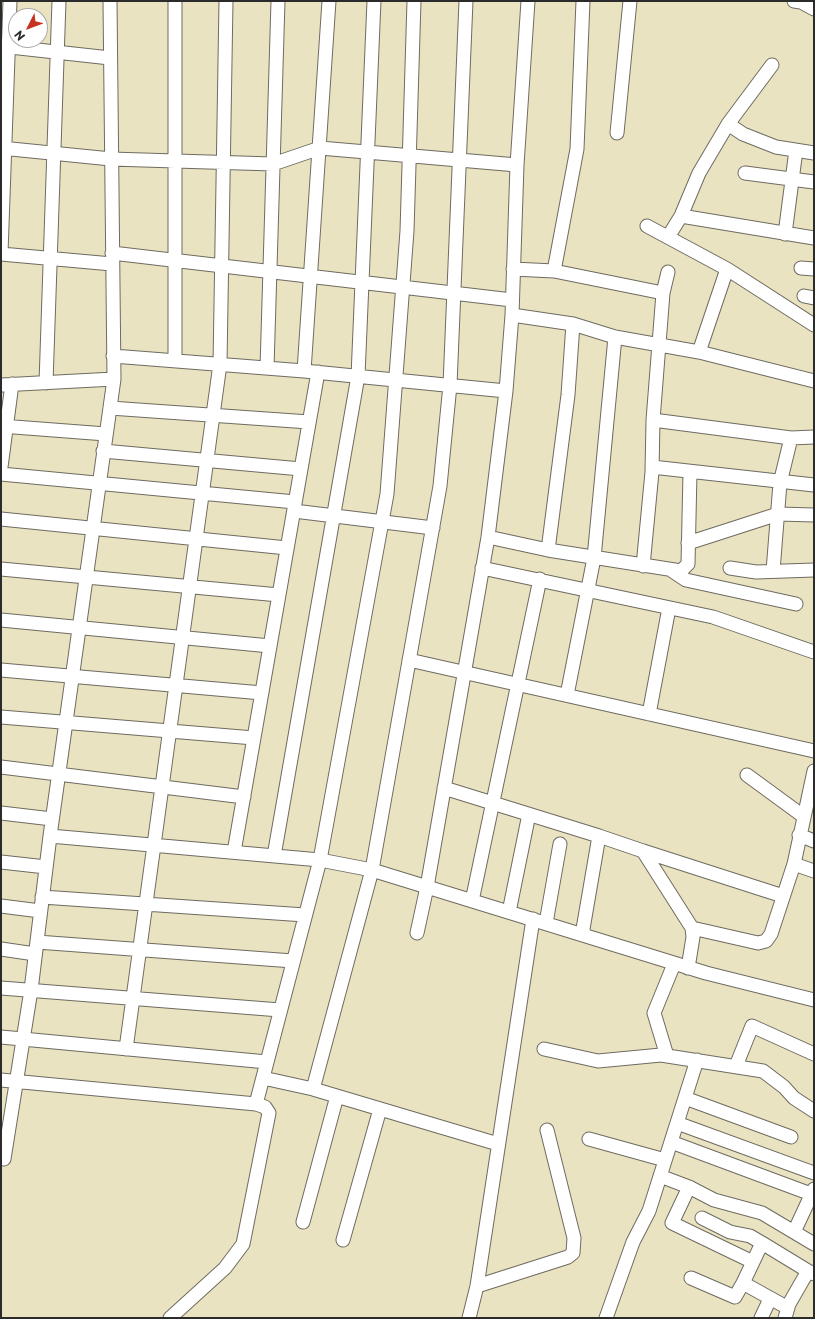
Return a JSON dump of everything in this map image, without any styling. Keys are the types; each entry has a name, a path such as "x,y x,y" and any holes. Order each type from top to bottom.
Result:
{"street":[{"path":"10,1 4,46 1,253 50,258 175,261 454,295 512,300"},
{"path":"46,382 58,1"},
{"path":"4,1159 5,1132 16,1082 31,990 65,722 114,379 110,1"},
{"path":"175,1 175,360"},
{"path":"126,1049 220,364 226,1"},
{"path":"267,368 278,1"},
{"path":"304,371 329,1"},
{"path":"274,856 358,376 374,1"},
{"path":"256,1104 320,860 387,494 407,230 414,1"},
{"path":"313,1089 372,870 440,486 450,385 466,1"},
{"path":"417,933 427,887 488,537 506,391 512,315 518,165 528,1"},
{"path":"554,271 577,149 583,1"},
{"path":"617,133 630,1"},
{"path":"794,1 814,8"},
{"path":"4,46 110,58"},
{"path":"668,237 681,216 700,172 728,124 772,65"},
{"path":"728,124 743,134 771,145 814,154"},
{"path":"3,148 111,159 273,164 320,148 518,165"},
{"path":"785,234 796,150"},
{"path":"744,173 793,178 814,182"},
{"path":"681,216 814,238"},
{"path":"647,226 727,269 814,325"},
{"path":"801,268 814,269"},
{"path":"513,269 554,271 663,293"},
{"path":"700,352 727,269"},
{"path":"643,566 652,468 653,420 663,293 668,272"},
{"path":"512,315 573,324 615,337 700,352 814,381"},
{"path":"548,550 568,395 573,324"},
{"path":"566,695 594,558 615,337"},
{"path":"113,356 318,372 506,391"},
{"path":"234,852 318,372"},
{"path":"1,467 7,384 114,379"},
{"path":"110,408 309,422"},
{"path":"653,420 792,438 814,437"},
{"path":"4,426 106,434"},
{"path":"773,571 780,483 792,438"},
{"path":"104,451 301,469"},
{"path":"652,468 780,483 814,485"},
{"path":"488,537 548,550 681,571 688,564 690,472"},
{"path":"1,474 202,493 294,507 334,516 432,528"},
{"path":"688,543 778,514 814,515"},
{"path":"1,519 287,548"},
{"path":"482,568 713,616 814,652"},
{"path":"730,568 756,572 814,570"},
{"path":"1,569 279,595"},
{"path":"670,570 686,580 796,604"},
{"path":"472,901 494,803 540,579"},
{"path":"649,714 669,608"},
{"path":"1,620 270,646"},
{"path":"409,660 814,751"},
{"path":"1,670 262,693"},
{"path":"1,717 254,738"},
{"path":"1,767 244,797"},
{"path":"692,928 758,943 766,941 770,934 794,864 803,816 814,771"},
{"path":"747,775 803,816"},
{"path":"444,788 599,836 783,896"},
{"path":"1,813 52,819"},
{"path":"509,912 529,814"},
{"path":"799,835 814,841"},
{"path":"50,836 320,860 372,870 674,964 736,982 814,1000"},
{"path":"584,935 583,929 599,836"},
{"path":"546,923 560,844"},
{"path":"643,851 692,928 693,937 688,968"},
{"path":"1,862 46,867"},
{"path":"794,864 814,872"},
{"path":"42,897 305,915"},
{"path":"1,906 40,911"},
{"path":"469,1318 477,1286 533,919"},
{"path":"1,949 36,948 140,950 293,961"},
{"path":"667,1056 654,1013 674,964"},
{"path":"1,988 280,1010"},
{"path":"736,1066 752,1026 814,1054"},
{"path":"1,1037 267,1062"},
{"path":"544,1049 598,1061 667,1056 763,1071 784,1087 794,1098 814,1112"},
{"path":"606,1318 633,1242 649,1211 697,1060"},
{"path":"263,1078 313,1089 498,1144"},
{"path":"1,1080 265,1106 269,1113 243,1244 225,1268 170,1318"},
{"path":"303,1222 337,1096"},
{"path":"685,1098 791,1137"},
{"path":"343,1240 380,1109"},
{"path":"677,1123 814,1173"},
{"path":"477,1286 568,1257 573,1253 574,1238 547,1130"},
{"path":"589,1139 665,1160"},
{"path":"671,1142 813,1191 794,1232"},
{"path":"660,1176 689,1187 714,1200 762,1213 814,1244"},
{"path":"689,1187 672,1223 753,1262"},
{"path":"702,1218 730,1232 750,1236 811,1272 787,1313 770,1299 743,1283"},
{"path":"691,1278 735,1297 762,1243"},
{"path":"761,1318 770,1299"}]}
